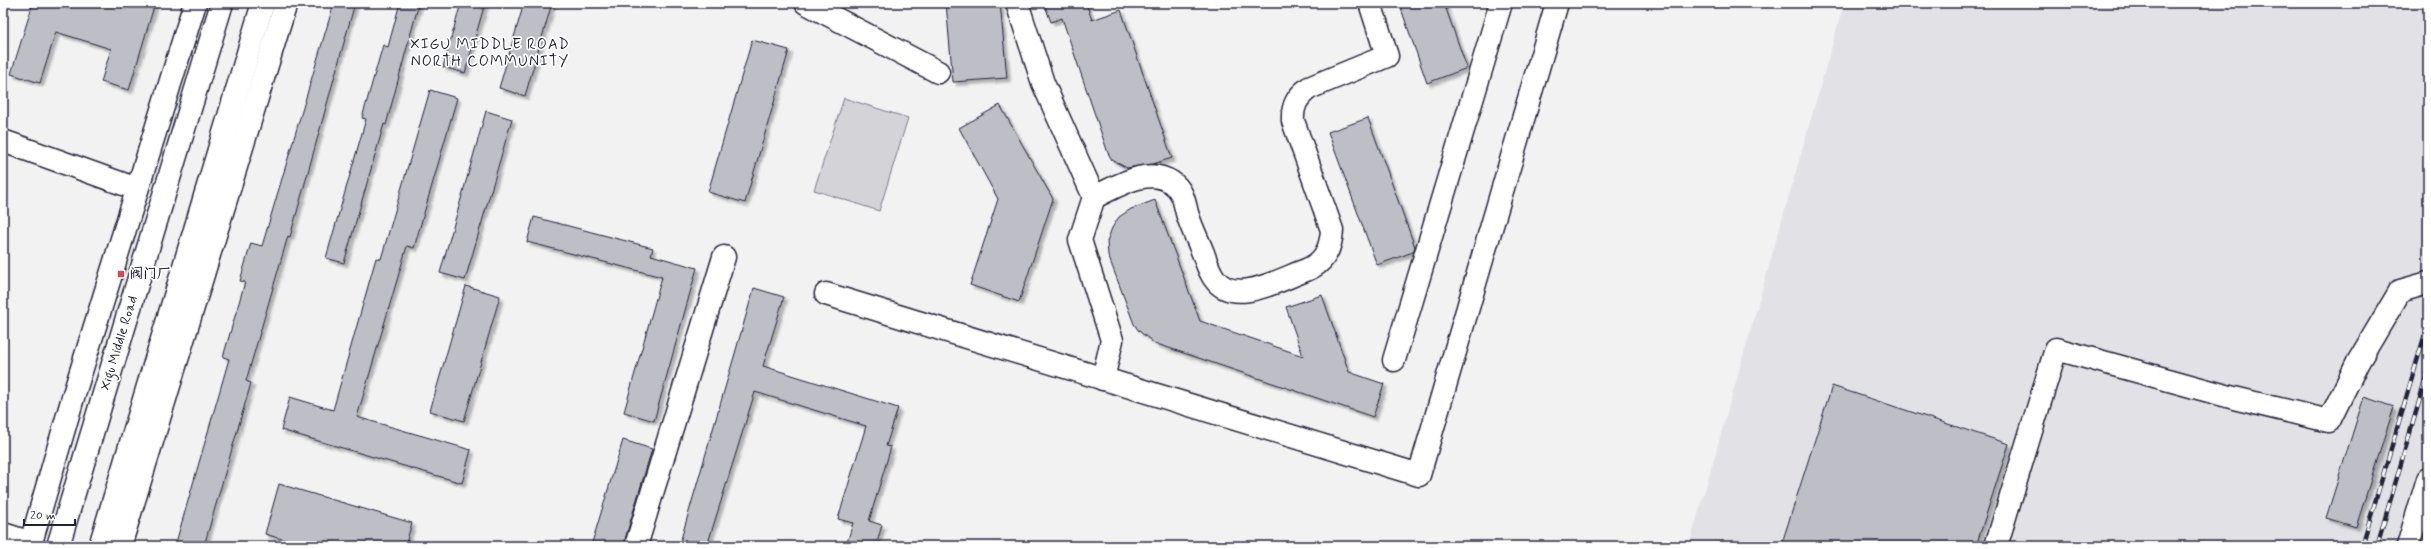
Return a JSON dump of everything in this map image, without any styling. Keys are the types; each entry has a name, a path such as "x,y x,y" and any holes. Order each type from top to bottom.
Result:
{"street":[{"path":"3,534 30,545 194,3"},
{"name":"Xigu Middle Road","path":"58,546 222,3"},
{"path":"100,546 262,3"},
{"path":"120,546 286,3"},
{"path":"806,3 938,72"},
{"path":"1017,3 1043,83 1094,197 1080,240 1112,340 1103,379"},
{"path":"1094,197 1143,177 1161,177 1171,183 1180,191 1186,202 1188,213 1214,279 1228,290 1247,291 1312,268 1328,252 1332,241 1332,230 1293,121 1292,111 1301,94 1309,88 1387,56 1370,3"},
{"path":"1394,360 1501,3"},
{"path":"826,294 1419,475 1557,3"},
{"path":"3,141 137,189"},
{"path":"636,546 724,257"},
{"path":"1996,546 2056,349 2234,398 2329,421 2358,362 2400,291 2428,283"},
{"path":"2408,546 2428,479"}],"shaded area":[{"path":"1844,3 2428,3 2428,546 1689,546"},
{"path":"844,98 908,118 879,211 814,190"}],"building":[{"path":"33,3 155,3 129,90 101,82 111,49 56,32 40,83 11,74"},
{"path":"334,3 355,3 290,237 288,236 246,381 251,383 204,546 175,546 229,359 223,357 245,282 240,281 251,243 262,246"},
{"path":"400,3 419,3 386,125 384,124 344,263 326,258 366,119 362,118 383,45 388,47"},
{"path":"461,3 485,3 465,73 443,67"},
{"path":"524,3 552,3 525,96 499,88"},
{"path":"946,3 1000,3 1007,78 953,82"},
{"path":"1044,3 1086,3 1092,20 1121,10 1172,158 1153,164 1127,168 1112,160 1108,153 1062,18 1051,22"},
{"path":"1399,3 1444,3 1467,68 1427,83"},
{"path":"752,40 789,50 745,203 708,192"},
{"path":"430,90 457,98 414,248 407,246 357,417 471,450 462,483 281,430 290,397 333,410 376,258 381,259"},
{"path":"1000,105 1053,199 1019,302 970,285 998,199 959,128"},
{"path":"486,111 512,119 465,280 440,273"},
{"path":"1368,118 1415,247 1413,252 1377,265 1328,132"},
{"path":"1155,200 1200,321 1303,356 1286,307 1322,295 1349,372 1384,384 1373,417 1154,343 1139,331 1134,324 1108,255 1107,241 1112,228 1119,217 1131,209"},
{"path":"534,217 653,248 651,255 697,268 654,421 624,412 662,277 527,242"},
{"path":"466,286 500,296 464,421 430,411"},
{"path":"754,288 784,297 763,366 898,408 886,446 891,447 869,521 882,525 876,546 846,546 853,523 838,519 866,426 755,392 707,546 679,546"},
{"path":"1832,386 2009,444 1976,546 1781,546"},
{"path":"2364,397 2394,407 2356,527 2326,518"},
{"path":"623,440 652,449 623,546 591,546"},
{"path":"279,484 412,523 405,546 305,546 265,534"}],"railway":[{"path":"2362,546 2428,324"},
{"path":"2377,546 2428,371"}],"place":[{"name":"阀门厂","path":"121,274"}],"district":[{"name":"XIGU MIDDLE ROAD NORTH COMMUNITY","path":"490,54"}]}
